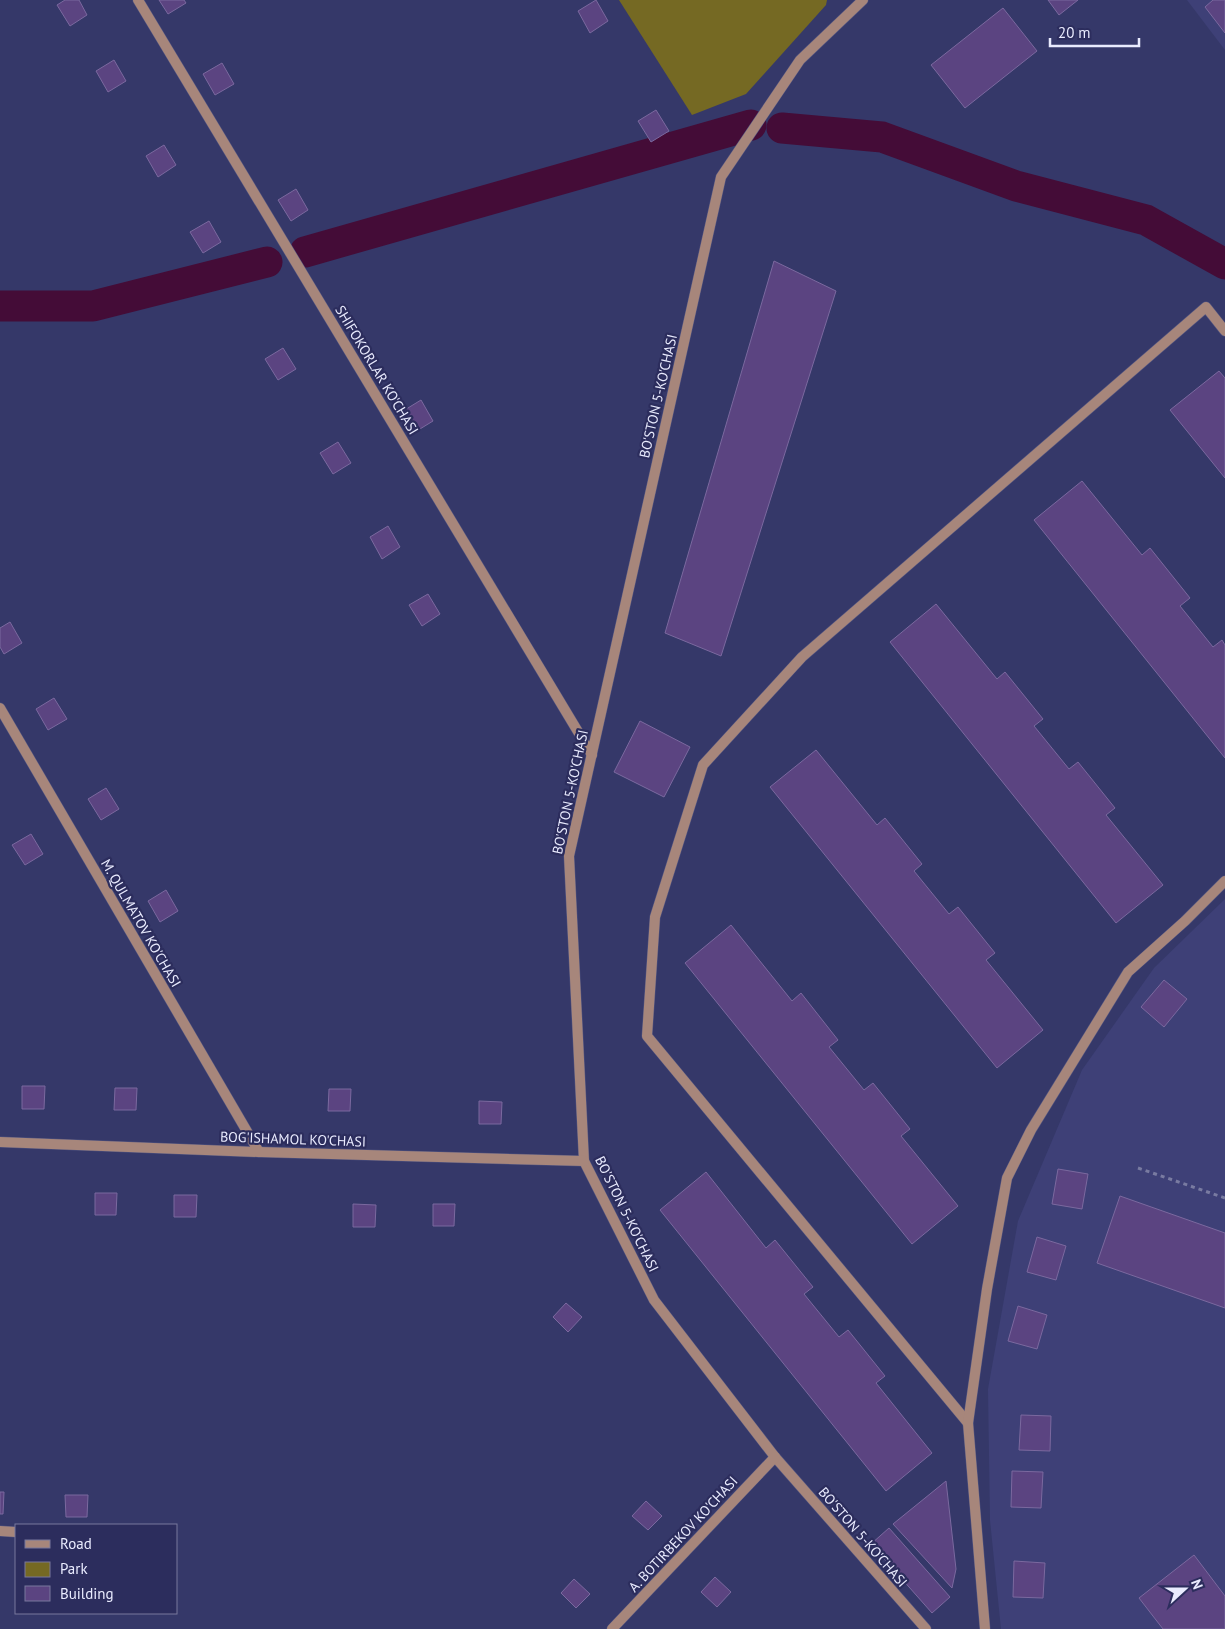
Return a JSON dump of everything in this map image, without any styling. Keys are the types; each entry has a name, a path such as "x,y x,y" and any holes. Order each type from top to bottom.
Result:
{"street":[{"name":"SHIFOKORLAR KO'CHASI","path":"138,0 592,755"},
{"name":"BO'STON 5-KO'CHASI","path":"858,2 800,60 721,176 569,856 584,1161 654,1300 774,1457 926,1629"},
{"path":"968,1423 647,1036 655,916 703,765 802,657 1206,307 1225,330"},
{"name":"M. QULMATOV KO'CHASI","path":"0,708 259,1152"},
{"path":"985,1629 968,1423 987,1289 1006,1178 1031,1130 1128,972 1185,921 1225,881"},
{"name":"BOG'ISHAMOL KO'CHASI","path":"0,1142 259,1152 584,1161"},
{"name":"A. BOTIRBEKOV KO'CHASI","path":"612,1629 774,1457"},
{"path":"0,1531 15,1532"}],"path":[{"path":"1138,1168 1225,1198"}],"shaded area":[{"path":"1187,0 1225,0 1225,50"},
{"path":"1225,899 1225,1629 1001,1629 990,1520 988,1389 1018,1221 1082,1070 1154,968"}],"green space":[{"path":"619,0 827,0 826,5 746,94 692,115"}],"building":[{"path":"65,0 79,0 87,15 70,26 57,5"},
{"path":"159,0 184,0 186,3 168,14"},
{"path":"596,0 608,21 590,33 578,11"},
{"path":"1048,0 1078,0 1059,15"},
{"path":"1213,0 1225,0 1225,33 1205,7"},
{"path":"1003,8 1037,51 965,108 931,65"},
{"path":"114,60 126,81 108,92 96,71"},
{"path":"222,63 234,84 215,95 203,74"},
{"path":"656,110 669,131 651,142 638,121"},
{"path":"164,145 176,165 158,177 146,156"},
{"path":"296,189 308,210 291,221 278,200"},
{"path":"209,221 221,242 203,253 190,232"},
{"path":"774,261 836,291 721,656 665,633"},
{"path":"283,348 296,369 278,380 265,359"},
{"path":"1219,371 1225,378 1225,478 1170,410"},
{"path":"421,400 433,421 415,432 403,411"},
{"path":"338,442 351,463 333,474 320,453"},
{"path":"1082,481 1142,555 1150,548 1190,598 1180,606 1213,647 1222,640 1225,645 1225,758 1034,520"},
{"path":"388,526 400,547 382,559 370,537"},
{"path":"428,594 440,614 422,626 409,605"},
{"path":"936,604 997,679 1005,672 1043,719 1034,726 1069,769 1078,762 1115,808 1106,815 1163,885 1116,923 890,642"},
{"path":"10,622 22,643 4,654 0,647 0,628"},
{"path":"54,698 67,719 48,730 36,709"},
{"path":"640,721 690,747 664,797 614,772"},
{"path":"816,750 877,825 885,818 922,864 914,871 949,914 958,907 995,953 986,960 1043,1030 997,1068 770,787"},
{"path":"106,788 119,809 101,820 88,799"},
{"path":"31,834 43,854 25,865 12,845"},
{"path":"166,890 178,911 160,922 148,901"},
{"path":"731,925 792,1001 801,993 838,1040 829,1047 864,1090 873,1083 910,1129 901,1136 958,1206 912,1244 685,963"},
{"path":"1164,980 1187,999 1164,1027 1141,1007"},
{"path":"22,1086 45,1086 44,1109 22,1109"},
{"path":"115,1088 137,1088 136,1110 114,1110"},
{"path":"329,1089 351,1089 350,1111 328,1111"},
{"path":"479,1101 502,1102 501,1124 479,1124"},
{"path":"1058,1169 1088,1174 1082,1209 1052,1204"},
{"path":"706,1172 766,1248 775,1240 813,1287 804,1294 839,1337 848,1330 885,1376 876,1383 932,1453 886,1491 660,1210"},
{"path":"95,1193 117,1193 116,1215 95,1215"},
{"path":"174,1195 197,1195 196,1217 174,1217"},
{"path":"1120,1196 1225,1233 1225,1308 1097,1263"},
{"path":"353,1204 376,1205 375,1227 353,1227"},
{"path":"433,1204 455,1204 454,1226 433,1226"},
{"path":"1037,1237 1066,1246 1056,1280 1027,1272"},
{"path":"566,1303 582,1317 568,1332 553,1317"},
{"path":"1018,1306 1047,1315 1037,1349 1008,1341"},
{"path":"1021,1415 1051,1416 1050,1451 1019,1450"},
{"path":"1012,1471 1043,1472 1041,1508 1011,1507"},
{"path":"946,1481 956,1569 952,1588 893,1524"},
{"path":"0,1492 4,1492 3,1514 0,1514"},
{"path":"65,1495 88,1495 87,1517 66,1517"},
{"path":"646,1501 662,1516 648,1530 632,1516"},
{"path":"889,1528 950,1597 932,1613 871,1544"},
{"path":"1194,1555 1225,1596 1225,1629 1163,1629 1139,1598"},
{"path":"1014,1561 1045,1563 1043,1598 1013,1597"},
{"path":"715,1577 731,1592 717,1607 701,1592"},
{"path":"574,1579 590,1594 576,1608 561,1593"}],"waterway":[{"path":"305,252 751,125"},
{"path":"782,128 882,137 1016,186 1146,220 1225,264"},
{"path":"0,306 93,306 267,262"}]}
